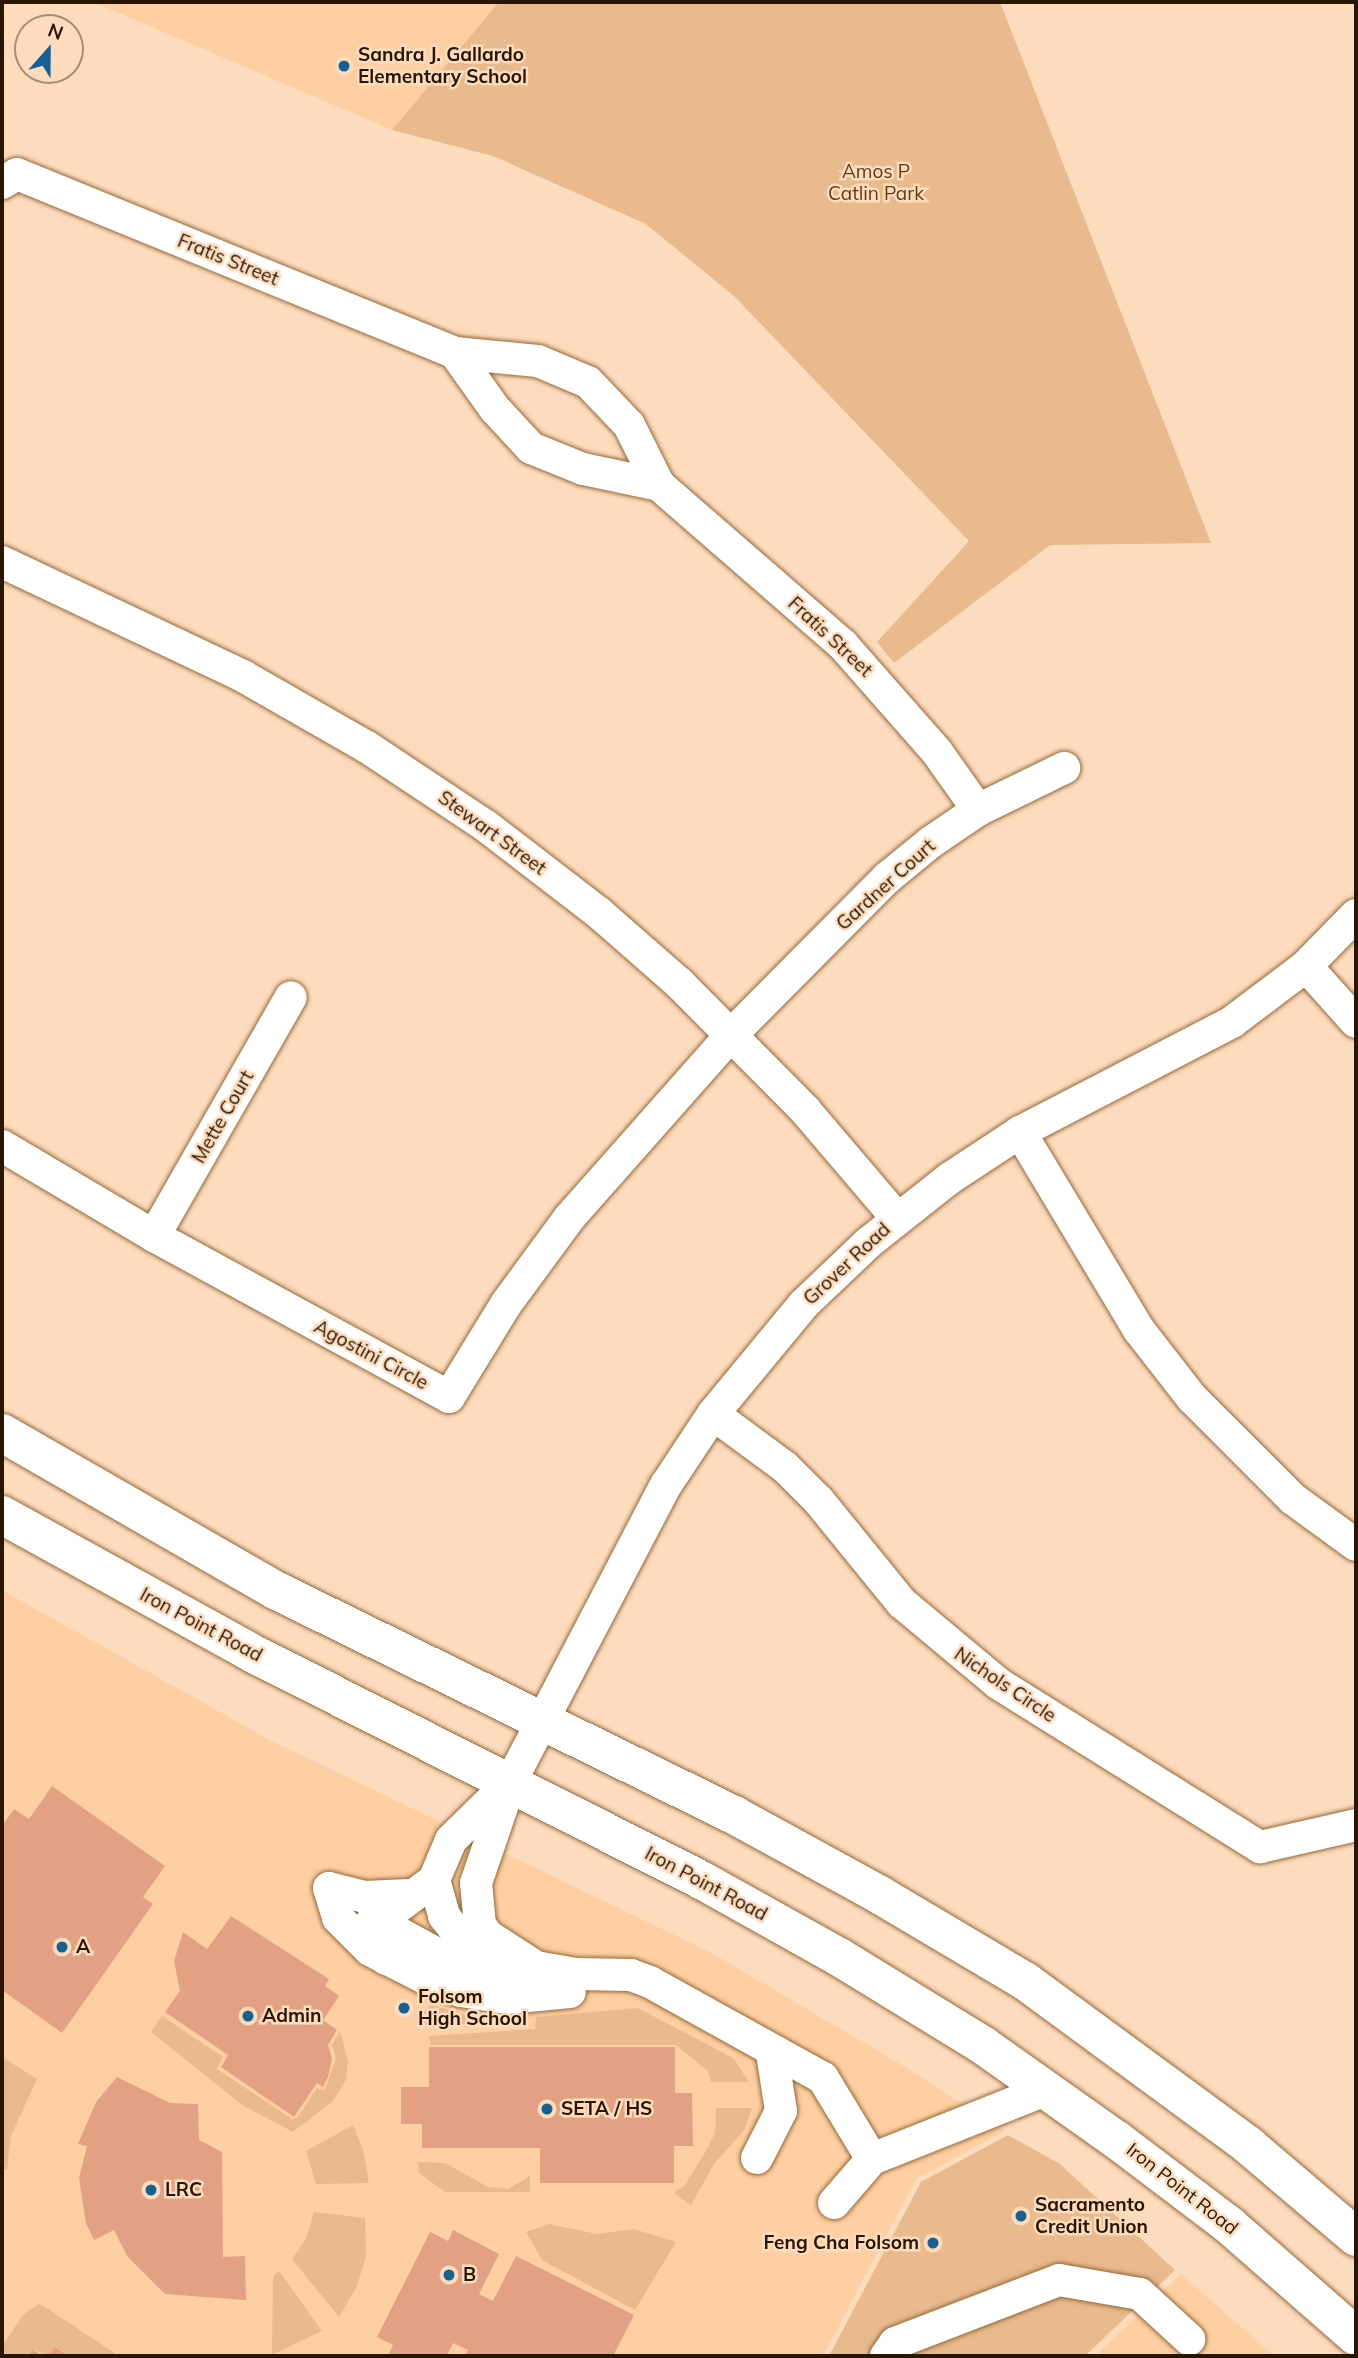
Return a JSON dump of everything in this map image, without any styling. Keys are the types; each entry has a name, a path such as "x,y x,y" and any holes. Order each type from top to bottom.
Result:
{"main road":[{"path":"2,1433 277,1591 734,1815 1025,1982 1248,2146 1356,2237"},
{"name":"Iron Point Road","path":"2,1515 248,1651 511,1781 839,1958 984,2046 1230,2225 1356,2336"}],"street":[{"name":"Fratis Street","path":"2,183 18,174 455,353 538,361 589,382 629,425 659,485 843,645 929,743 978,810"},
{"name":"Fratis Street","path":"455,353 495,409 531,448 583,469 659,485"},
{"name":"Stewart Street","path":"2,562 243,676 367,747 486,826 599,913 732,1034 898,1218"},
{"name":"Gardner Court","path":"732,1034 887,878 978,810 1064,768"},
{"name":"Grover Road","path":"511,1781 540,1721 666,1485 713,1414 804,1304 898,1218 1020,1132 1174,1056 1232,1022 1306,966 1356,915"},
{"path":"1306,966 1356,1022"},
{"name":"Mette Court","path":"154,1236 291,997"},
{"name":"Agostini Circle","path":"2,1146 154,1236 449,1397 506,1304 570,1217 732,1034"},
{"path":"1020,1132 1139,1331 1192,1398 1293,1499 1356,1545"},
{"name":"Nichols Circle","path":"713,1414 785,1467 819,1501 902,1602 999,1684 1260,1847 1356,1825"},
{"path":"386,1959 387,1927 393,1911 421,1887 451,1840 511,1781"},
{"path":"511,1781 476,1883 480,1925 501,1947 536,1966 576,1974 631,1975 650,1982 772,2053 823,2078 872,2159"},
{"path":"329,1888 365,1897 421,1887"},
{"path":"421,1887 474,1954 499,1975"},
{"path":"329,1888 338,1917 370,1950 461,1990 507,1998 635,1989 650,1982"},
{"path":"329,1888 387,1927 465,1969 499,1975 534,1989 570,1992"},
{"path":"757,2158 781,2111 772,2053"},
{"path":"834,2203 872,2159 1045,2090"},
{"path":"886,2356 895,2343 1059,2280 1140,2294 1189,2339"}],"shaded area":[{"name":"Sandra J. Gallardo Elementary School","path":"93,2 499,2 392,130"},
{"name":"Folsom High School","path":"2,1590 268,1739 710,1952 902,2065 1004,2131 916,2179 823,2356 2,2356"},
{"path":"1181,2274 1274,2356 1095,2356"}],"green space":[{"name":"Amos P Catlin Park","path":"499,2 1000,2 1211,543 1050,545 894,663 877,642 969,541 735,297 646,224 493,156 392,130"},
{"path":"431,2005 465,2015 517,2019 429,2027 418,2018"},
{"path":"638,2008 733,2058 749,2082 711,2082 708,2071 676,2045 431,2045 429,2036 535,2029 536,2017"},
{"path":"162,2016 223,2057 217,2069 292,2119 297,2118 317,2088 325,2090 336,2058 332,2045 340,2031 348,2062 346,2080 333,2101 293,2132 242,2105 151,2032"},
{"path":"2,2057 37,2079 11,2136 7,2169 2,2170"},
{"path":"716,2108 752,2108 745,2129 714,2164 691,2205 674,2193 685,2185 715,2133"},
{"path":"353,2125 364,2153 369,2183 316,2184 306,2151"},
{"path":"1008,2135 1060,2164 1175,2270 1085,2356 829,2356 921,2182"},
{"path":"418,2162 445,2163 488,2187 508,2189 530,2176 530,2192 445,2192 419,2173"},
{"path":"314,2212 365,2218 366,2256 357,2286 339,2317 292,2259 306,2239"},
{"path":"549,2224 597,2234 634,2229 676,2242 635,2310 542,2260 526,2232"},
{"path":"279,2271 322,2331 272,2355 273,2276"},
{"path":"39,2304 119,2356 69,2356 56,2347 49,2356 33,2350 28,2356 2,2356 2,2346 23,2315"}],"building":[{"name":"A","path":"52,1786 165,1866 143,1897 153,1904 62,2033 2,1990 2,1826 14,1809 29,1819"},
{"name":"Admin","path":"231,1916 329,1979 325,1986 339,1996 323,2020 337,2030 328,2045 332,2059 328,2077 323,2087 317,2083 294,2117 221,2067 228,2055 165,2012 180,1991 174,1961 183,1932 207,1949"},
{"name":"SETA / HS","path":"429,2047 675,2047 675,2093 692,2093 693,2146 674,2146 674,2183 540,2183 540,2148 422,2148 422,2124 401,2124 401,2087 429,2087"},
{"name":"LRC","path":"117,2077 170,2103 198,2104 199,2140 222,2152 223,2257 245,2256 246,2300 165,2294 127,2256 114,2230 94,2240 86,2223 79,2178 87,2146 78,2144 96,2102"},
{"name":"B","path":"453,2230 499,2254 479,2294 493,2301 516,2256 634,2315 613,2356 465,2356 468,2350 453,2343 447,2356 388,2356 393,2345 377,2337 430,2232 448,2241"},
{"path":"55,2347 69,2356 49,2356"},
{"path":"33,2350 43,2356 28,2356"}],"place":[{"name":"Sandra J. Gallardo Elementary School","path":"344,66"},
{"name":"A","path":"62,1947"},
{"name":"Folsom High School","path":"404,2008"},
{"name":"Admin","path":"248,2016"},
{"name":"SETA / HS","path":"547,2109"},
{"name":"LRC","path":"151,2190"},
{"name":"Sacramento Credit Union","path":"1021,2216"},
{"name":"Feng Cha Folsom","path":"933,2243"},
{"name":"B","path":"449,2275"}]}
